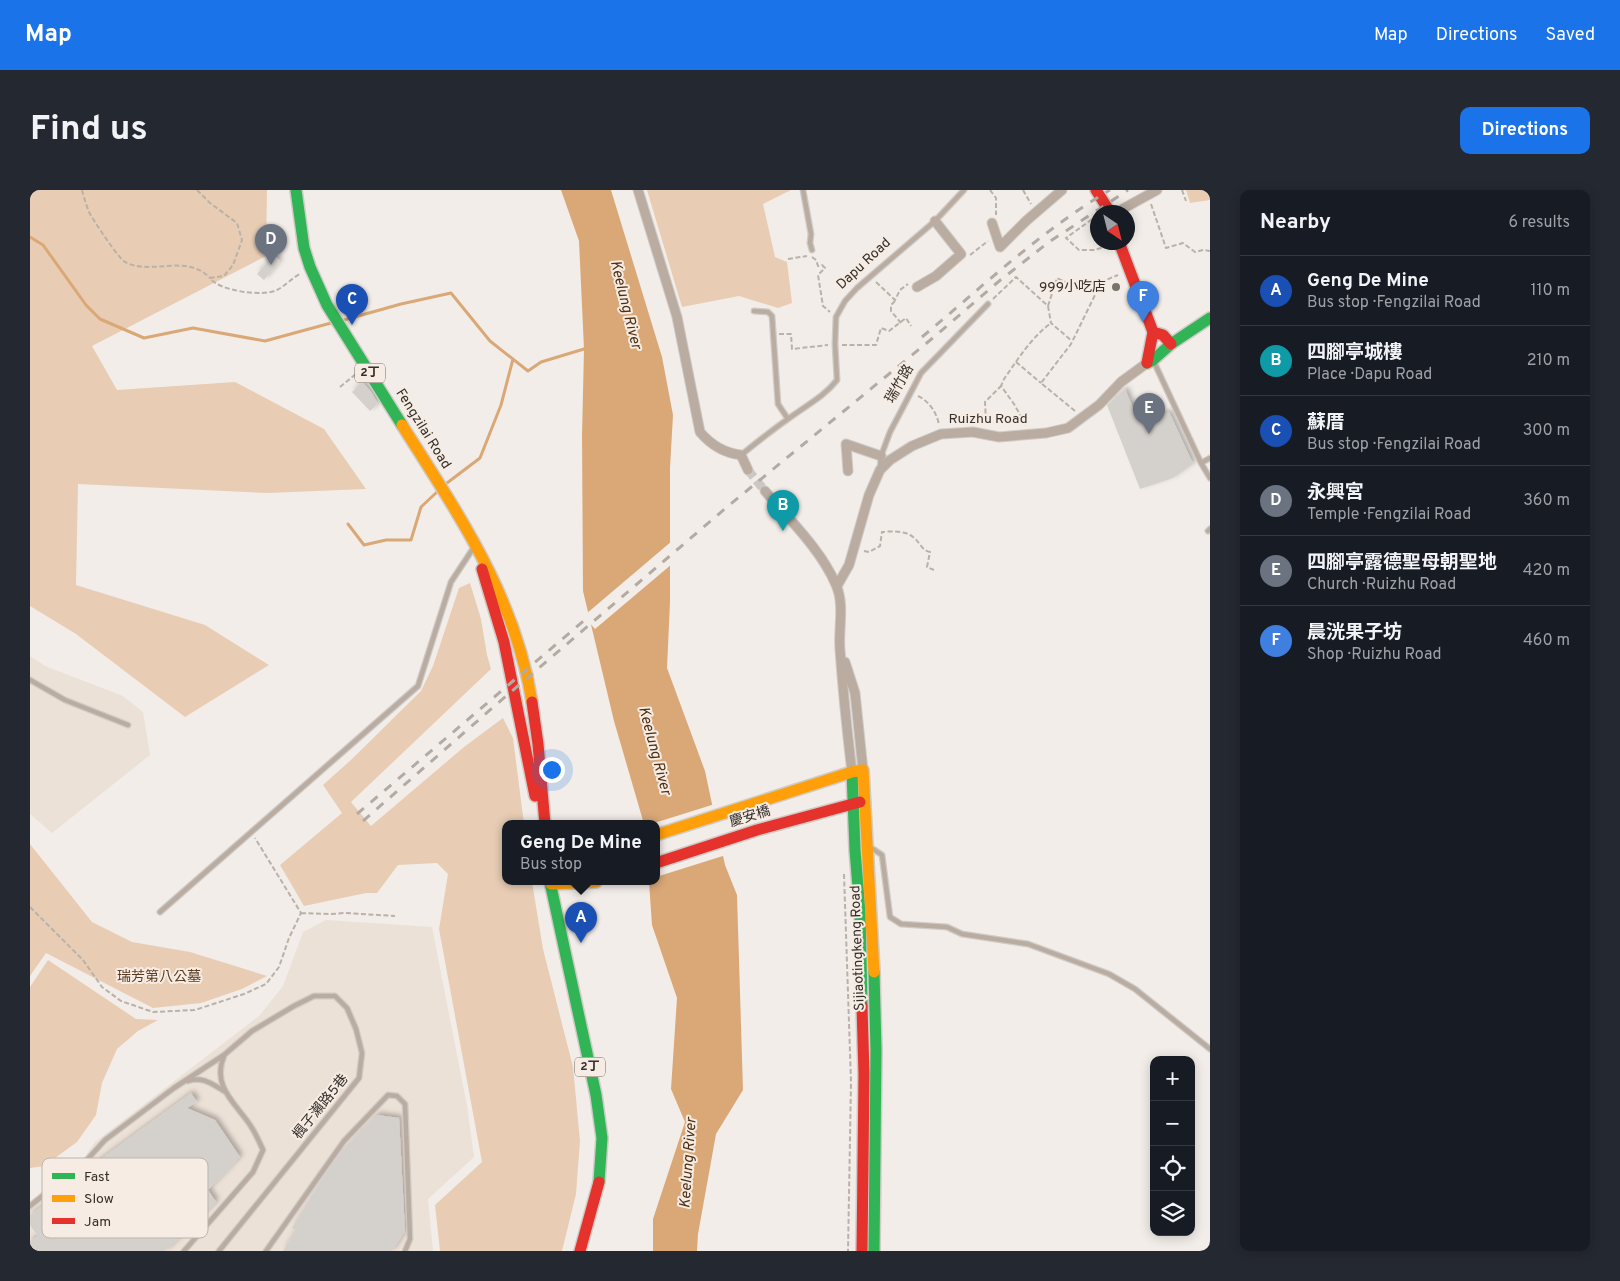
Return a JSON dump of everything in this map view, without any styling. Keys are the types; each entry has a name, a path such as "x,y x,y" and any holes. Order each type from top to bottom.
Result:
{"street":[{"name":"Fengzilai Road","path":"296,190 304,248 310,268 327,305 476,544 489,566 506,606 529,682 535,718 545,820"},
{"path":"638,190 677,317 700,432 717,447 731,454 741,455 748,470"},
{"path":"992,223 1000,247 1062,190"},
{"path":"1096,190 1106,205"},
{"path":"1130,205 1157,190"},
{"path":"916,287 936,276 961,254 935,221"},
{"path":"1118,250 1129,271 1153,332 1150,362"},
{"name":"Ruizhu Road","path":"837,586 849,564 869,495 880,470 890,460 912,446 941,434 974,432 999,437 1046,433 1068,428 1099,405 1121,382 1150,362 1170,344 1210,318"},
{"path":"1153,332 1162,335 1170,344"},
{"path":"848,471 846,444 881,456"},
{"path":"765,490 816,550 837,586"},
{"name":"Fengzilai Road","path":"476,544 486,586 506,651 539,820"},
{"name":"Sijiaotingkeng Road","path":"837,586 840,601 840,648 845,716 865,801 868,846 876,1050 874,1251"},
{"name":"Sijiaotingkeng Road","path":"857,771 853,804 854,850 860,912 864,1074 862,1251"},
{"name":"慶安橋","path":"660,834 857,771"},
{"name":"慶安橋","path":"660,861 757,830 865,801"},
{"name":"2丁","path":"552,885 596,1095 602,1138 600,1177 580,1251"}],"lane":[{"path":"803,190 812,250"},
{"name":"Dapu Road","path":"836,317 857,288 935,221 964,190"},
{"name":"瑞竹路","path":"880,470 881,456 890,432 921,374 988,304"},
{"path":"754,311 768,312 772,316 778,404 788,419"},
{"path":"741,455 788,419 822,397 837,380 836,317"},
{"path":"1150,362 1210,478"},
{"path":"1201,463 1210,458"},
{"path":"160,912 418,686 451,582 476,544"},
{"path":"30,680 64,700 128,724"},
{"path":"868,846 882,854 890,916 901,924 947,927 962,934 1028,944 1109,974 1135,989 1210,1049"},
{"name":"楓子瀨路5巷","path":"174,1088 224,1055 252,1031 314,996 335,996 347,1008 356,1029 362,1053 359,1078 219,1251"},
{"path":"208,1224 253,1172 263,1150 250,1123 225,1092 221,1084 220,1064 224,1055"},
{"path":"89,1158 105,1140 174,1088 191,1080 204,1080 225,1092"},
{"path":"267,1251 344,1142 388,1095 397,1096 405,1104 410,1240 405,1251"},
{"path":"30,1206 42,1196"},
{"path":"184,1251 195,1238"}],"path":[{"path":"82,190 89,212 124,262 139,266 183,265 202,270 213,283 243,292 262,294 277,290 310,268"},
{"path":"197,190 210,203 237,223 242,240 233,265 224,276 210,278"},
{"path":"990,190 996,198 996,215 992,223"},
{"path":"1023,190 1036,212"},
{"path":"1182,190 1186,201"},
{"path":"1148,195 1166,248 1183,244 1195,252 1210,251"},
{"path":"1090,221 1066,238 1079,250 1090,250"},
{"path":"961,254 968,256 981,248 996,234"},
{"path":"788,259 812,255 818,266 825,268 818,276 824,306 836,317"},
{"path":"1072,341 1051,323 1048,306 1057,278 1066,283 1094,285 1129,271"},
{"path":"872,276 895,300"},
{"path":"988,304 1016,277 1048,306"},
{"path":"901,322 891,311 891,305 900,290 912,281 916,287"},
{"path":"1041,383 1072,341 1095,294 1094,285"},
{"path":"773,334 792,334 792,349 835,345 876,345 881,328 889,331 906,318 911,326"},
{"path":"986,421 985,402 1000,386 1040,331 1051,323"},
{"path":"1016,362 1083,417"},
{"path":"340,387 366,366"},
{"path":"1000,386 1014,404 1031,434"},
{"path":"911,392 923,398 932,407 939,422 941,434"},
{"path":"855,542 862,550 869,552 880,546 882,532 910,534 916,538 918,545 927,552 930,552 927,567 934,570"},
{"path":"251,832 300,913"},
{"path":"844,866 851,1082 848,1251"},
{"path":"30,907 83,960 102,987 121,1001 153,1012 195,1010 244,994 266,984 279,967 300,913"},
{"path":"300,913 395,916"}],"shaded area":[{"path":"30,656 45,666 123,696 143,712 150,755 52,833 30,814"},
{"path":"326,920 432,927 467,1106 474,1157 428,1199 433,1251 30,1251 30,1203 42,1193 42,1238 208,1238 208,1158 84,1158 95,1142 259,1016 283,986 303,932"}],"green space":[{"path":"30,190 267,190 266,256 92,346 117,390 235,382 324,429 366,489 267,493 78,484 76,585 205,625 269,665 185,717 76,634 30,606"},
{"path":"647,190 791,190 763,204 775,257 787,262 792,303 778,308 739,296 682,307"},
{"path":"1186,190 1210,190 1210,200 1190,203"},
{"path":"470,583 481,619 491,669 351,802 371,826 464,747 503,718 513,738 523,820 502,820 502,885 532,885 543,949 573,1067 580,1141 576,1194 562,1251 440,1251 435,1205 482,1162 439,929 448,874 437,863 398,865 377,893 366,893 304,906 280,865 342,813 323,785 421,691 433,666 459,588"},
{"name":"瑞芳第八公墓","path":"30,844 92,922 132,942 190,952 267,976 242,989 201,1003 153,1008 46,953 30,976"},
{"path":"48,960 136,1019 158,1020 138,1031 117,1049 102,1083 96,1115 77,1142 55,1158 42,1158 42,1166 30,1168 30,987"}],"water":[{"name":"Keelung River","path":"561,190 611,190 662,357 673,415 670,468 670,602 667,668 705,771 725,865 737,895 743,1090 716,1134 698,1234 697,1251 653,1251 653,1219 685,1122 671,1089 677,998 652,925 649,885 660,885 660,820 643,820 614,721 583,591 582,436 584,349 579,241"}],"pier":[{"path":"672,541 672,564 595,629 587,620 586,614"},
{"path":"715,804 726,855 660,876 660,821"}],"building":[{"path":"273,255 280,261 264,280 257,274"},
{"path":"362,382 378,404 370,411 352,392"},
{"path":"1125,389 1135,413 1153,407 1157,417 1169,412 1193,464 1173,478 1140,489 1107,405"},
{"path":"191,1093 197,1102 187,1108 215,1120 240,1157 208,1190 208,1158 102,1158"},
{"path":"377,1115 399,1118 405,1231 392,1251 283,1251 295,1230 292,1228 335,1160"},
{"path":"208,1190 216,1202 208,1210"},
{"path":"42,1206 42,1238 179,1238 164,1251 30,1251 30,1241 38,1236 30,1225 30,1215"}],"waterway":[{"path":"30,237 43,245 86,305 100,319 144,338 193,328 265,341 331,323"},
{"path":"344,320 401,304 451,293 490,341 528,371 541,362 586,347"},
{"path":"447,483 480,458 501,405 513,359"},
{"path":"348,524 364,545 386,540 411,540 421,507 437,492"}],"tunnel":[{"path":"748,470 765,491"}],"railway":[{"path":"922,337 1037,241 1110,190"},
{"path":"363,821 727,507 998,282 1049,242 1128,190"},
{"path":"357,814 587,618"}],"traffic: fast":[{"path":"296,190 304,248 310,267 327,305 402,425"},
{"path":"1147,363 1171,344 1210,318"},
{"path":"852,772 860,912 862,1006"},
{"path":"551,885 596,1095 602,1138 599,1182"},
{"path":"874,972 876,1050 874,1251"}],"traffic: slow":[{"path":"402,425 444,491 482,557 498,591 524,663 532,702"},
{"path":"660,834 863,770 874,972"}],"traffic: jam":[{"path":"1096,190 1106,205"},
{"path":"1122,250 1153,332 1163,335 1171,344"},
{"path":"1147,363 1153,332"},
{"path":"482,569 504,642 535,796"},
{"path":"532,702 545,820"},
{"path":"660,862 757,830 860,802"},
{"path":"862,1006 864,1074 862,1251"},
{"path":"580,1251 599,1182"}],"place":[{"name":"永興宮","path":"271,265"},
{"name":"999小吃店","path":"1116,287"},
{"name":"晨洸果子坊","path":"1143,322"},
{"name":"蘇厝","path":"352,325"},
{"name":"四腳亭露德聖母朝聖地","path":"1149,434"},
{"name":"四腳亭城樓","path":"783,531"},
{"name":"Geng De Mine","path":"581,943"}]}
